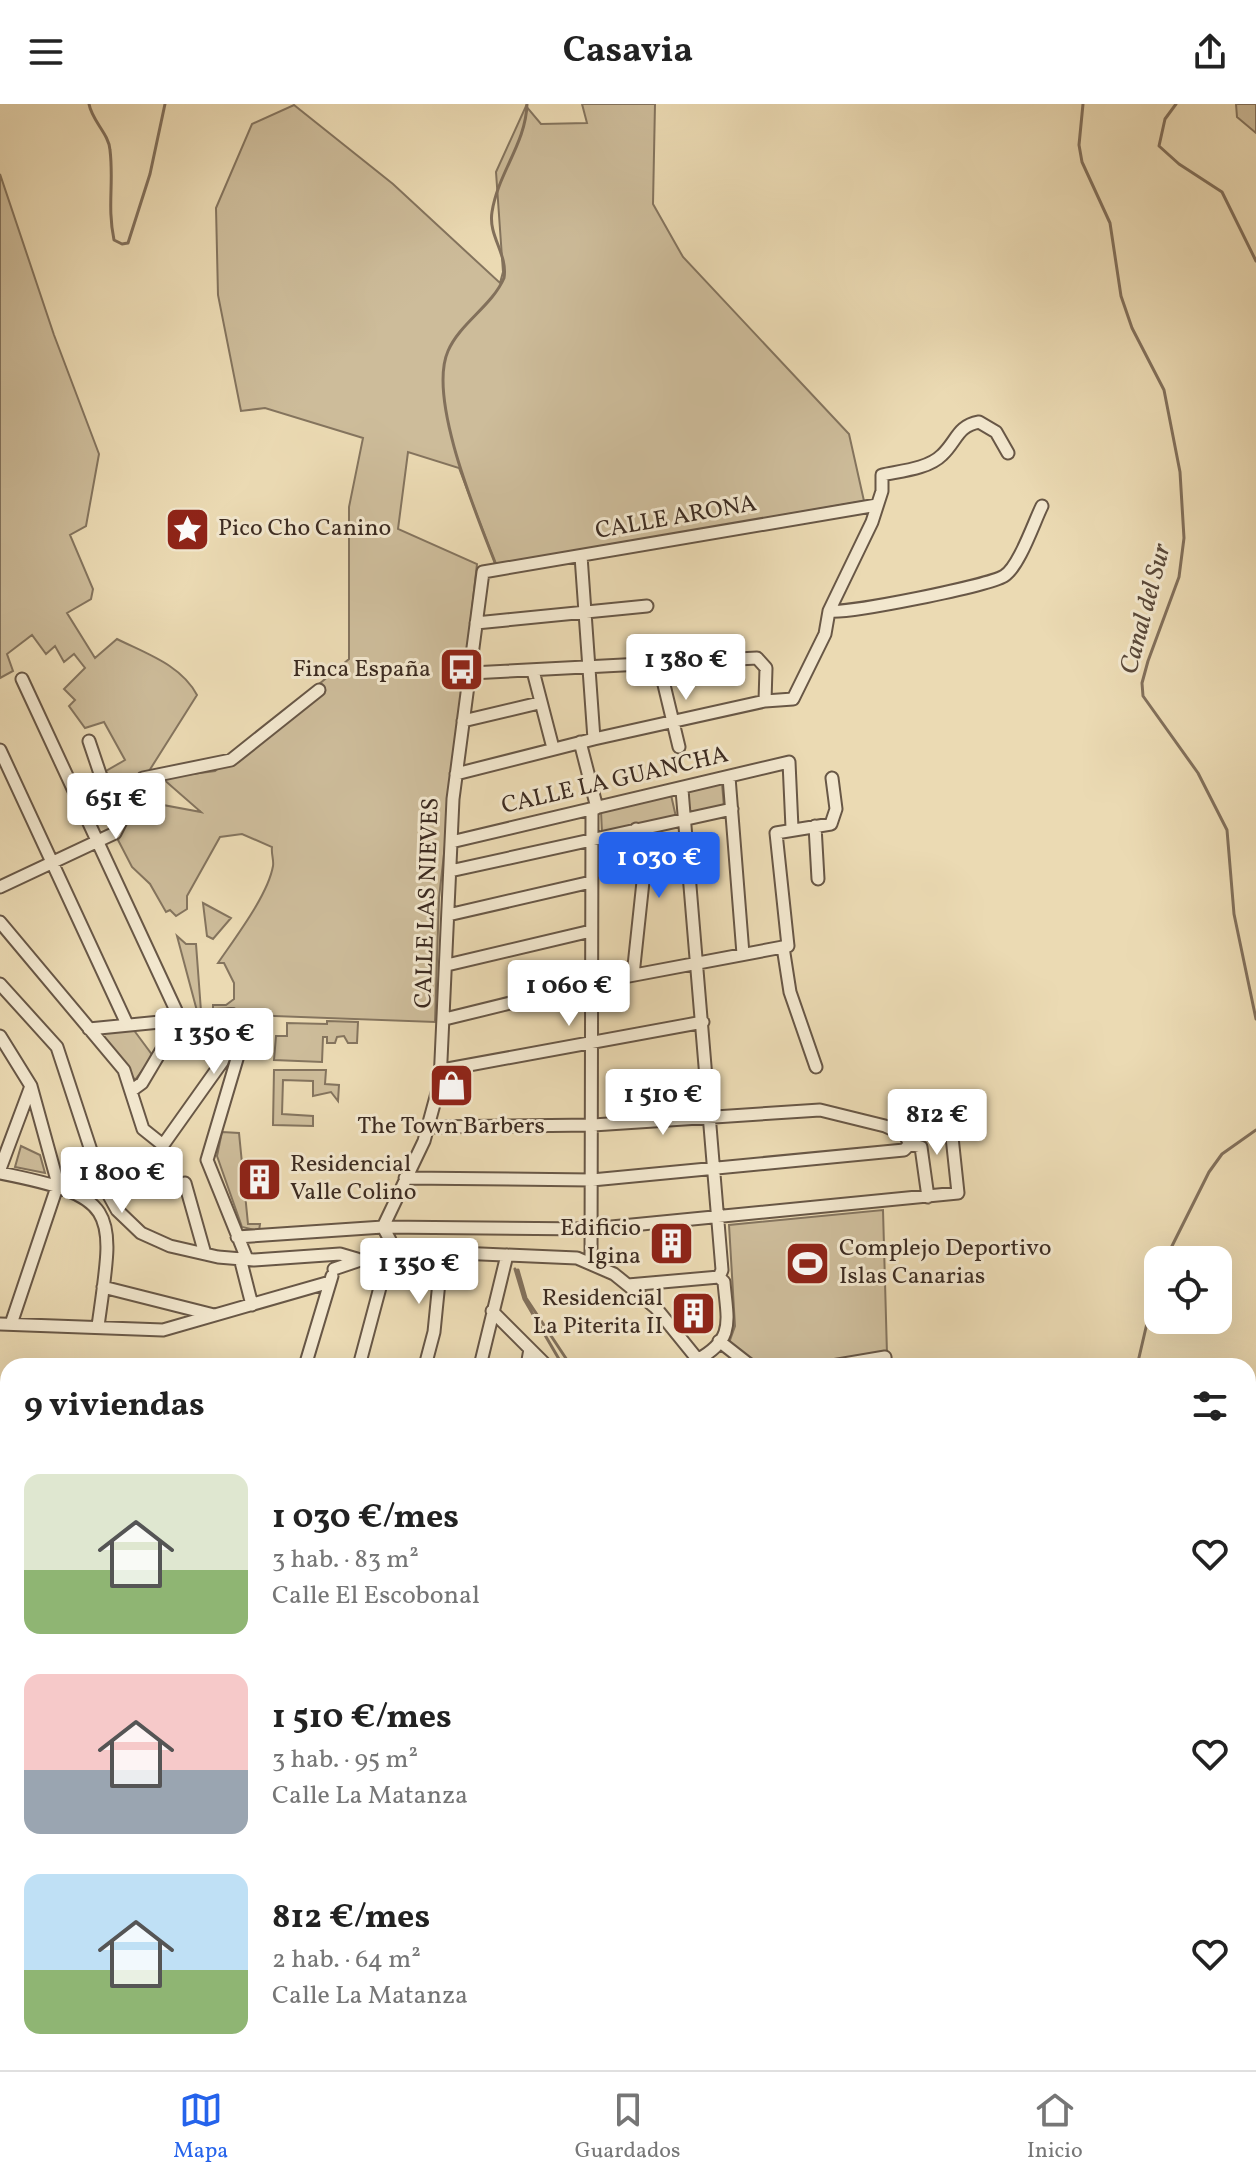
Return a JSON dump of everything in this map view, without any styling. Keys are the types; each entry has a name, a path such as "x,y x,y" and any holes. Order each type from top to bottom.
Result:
{"street":[{"path":"456,774 553,748 765,701 793,699 801,689 825,634 829,611 872,522 882,491 882,475 923,465 942,455 957,433 979,422 989,426 1008,453"},
{"name":"CALLE ARONA","path":"483,572 877,505"},
{"path":"829,611 945,590 1005,575 1016,562 1042,506"},
{"path":"581,556 594,739"},
{"name":"CALLE LAS NIEVES","path":"383,1227 428,1127 442,1070 456,774 483,572"},
{"path":"476,623 585,615 647,606"},
{"path":"471,673 757,658 766,668 765,701"},
{"path":"659,664 679,747"},
{"path":"533,671 553,748"},
{"path":"22,679 180,1019"},
{"path":"1,885 115,833 143,778 231,760 319,690"},
{"path":"463,721 539,703"},
{"path":"89,741 118,827"},
{"path":"580,742 594,808 591,840 591,1262"},
{"path":"0,750 127,1024"},
{"name":"CALLE LA GUANCHA","path":"451,842 682,790 789,762 792,828"},
{"path":"729,777 743,954"},
{"path":"816,1067 790,992 776,833 831,824 836,809 832,778"},
{"path":"682,790 719,1219 722,1270 719,1277"},
{"path":"450,871 732,809"},
{"path":"815,826 818,879"},
{"path":"633,975 645,863 636,829"},
{"path":"448,915 591,882"},
{"path":"0,922 124,1070 143,1129 163,1145 222,1062 237,1022"},
{"path":"447,965 591,931"},
{"path":"445,1019 592,983 786,947"},
{"path":"0,984 57,1047 101,1181 117,1210 141,1233 170,1246 225,1257 243,1259 340,1254 357,1259"},
{"path":"89,1029 231,1015 242,1027 242,1042 207,1160 237,1237 252,1305"},
{"path":"131,1091 142,1083 180,1019"},
{"path":"442,1070 703,1022"},
{"path":"0,1036 31,1086 58,1184 6,1324 163,1330 330,1282"},
{"path":"31,1086 0,1171 58,1184 85,1197 105,1218 109,1236 98,1326"},
{"path":"428,1127 593,1125 820,1110 885,1126 905,1135 910,1144 921,1147 925,1158 928,1197"},
{"path":"237,1237 383,1227 591,1229 719,1219 958,1193 950,1118"},
{"path":"405,1178 592,1180 904,1150 910,1144"},
{"path":"185,1183 205,1254"},
{"path":"361,1358 390,1250 390,1240 383,1227"},
{"path":"307,1358 348,1231"},
{"path":"225,1257 234,1253 237,1237"},
{"path":"334,1267 390,1250 577,1258 591,1262 628,1285 656,1308 696,1358"},
{"path":"427,1358 434,1332 442,1252"},
{"path":"314,1255 333,1259 334,1267"},
{"path":"482,1358 507,1255"},
{"path":"628,1285 719,1277"},
{"path":"705,1358 720,1341 728,1324 724,1282 719,1277"},
{"path":"103,1287 214,1315"},
{"path":"492,1311 539,1358"},
{"path":"720,1341 741,1358"},
{"path":"528,1358 530,1349"}],"shaded area":[{"path":"582,104 655,104 653,204 683,257 849,434 864,501 496,565 459,468 408,452 398,529 477,564 439,898 435,1022 245,1015 234,1008 213,1009 213,1005 226,1005 234,999 234,983 224,963 218,963 265,890 273,866 272,847 242,834 220,837 187,896 187,909 176,916 170,910 166,912 150,884 132,867 118,840 136,800 201,812 162,778 215,771 349,659 349,507 363,438 265,408 241,411 218,295 216,208 252,124 294,105 393,184 500,283 503,272 496,172 526,106 541,124 587,123"},
{"path":"1236,104 1256,104 1256,133 1237,117"},
{"path":"0,174 54,335 99,454 86,526 70,535 93,589 91,599 67,613 95,658 117,639 173,668 197,695 120,817 106,771 125,760 104,722 85,728 69,706 75,700 64,689 85,668 74,654 64,662 55,646 46,654 32,635 7,654 13,671 0,678"},
{"path":"722,783 724,807 689,813 689,791"},
{"path":"671,795 676,817 602,833 601,811"},
{"path":"203,903 231,918 213,939 207,936"},
{"path":"177,936 186,944 196,944 201,1011 197,1011"},
{"path":"327,1021 358,1022 357,1043 348,1043 344,1036 337,1037 335,1043 327,1043 327,1037 323,1037 322,1062 274,1060 276,1036 287,1036 287,1023 327,1024"},
{"path":"133,1029 153,1056 135,1080 101,1033"},
{"path":"274,1070 326,1070 325,1084 339,1085 338,1101 331,1092 313,1096 313,1081 283,1080 282,1114 313,1116 313,1126 273,1125"},
{"path":"222,1132 239,1133 248,1224 260,1224 259,1231 242,1227 217,1156"},
{"path":"21,1146 40,1155 45,1173 15,1167"},
{"name":"Complejo Deportivo Islas Canarias","path":"883,1210 887,1354 864,1358 747,1358 729,1343 735,1326 729,1225"}],"waterway":[{"path":"89,104 109,144 112,228 114,240 122,244 128,243 150,174 165,104"},
{"path":"496,565 457,458 444,398 443,372 453,341 492,297 504,278 492,212 522,132 527,104"},
{"name":"Canal del Sur","path":"1083,104 1079,145 1082,162 1110,223 1121,296 1132,328 1164,390 1180,472 1184,538 1179,577 1148,661 1142,683 1143,696 1198,773 1227,830 1234,914 1256,1019"},
{"path":"1176,104 1165,119 1159,146 1179,164 1222,192 1256,261"},
{"name":"Canal del Sur","path":"1172,1246 1209,1172 1222,1154 1256,1130"},
{"path":"515,1269 524,1299 558,1358"},
{"path":"518,1270 526,1298 566,1358"},
{"name":"Canal del Sur","path":"1139,1358 1144,1334"}],"place":[{"name":"Pico Cho Canino","path":"187,529"},
{"name":"Finca España","path":"462,670"},
{"name":"The Town Barbers","path":"451,1085"},
{"name":"Residencial Valle Colino","path":"259,1179"},
{"name":"Edificio Igina","path":"672,1243"},
{"name":"Complejo Deportivo Islas Canarias","path":"808,1263"},
{"name":"Residencial La Piterita II","path":"694,1313"}]}
